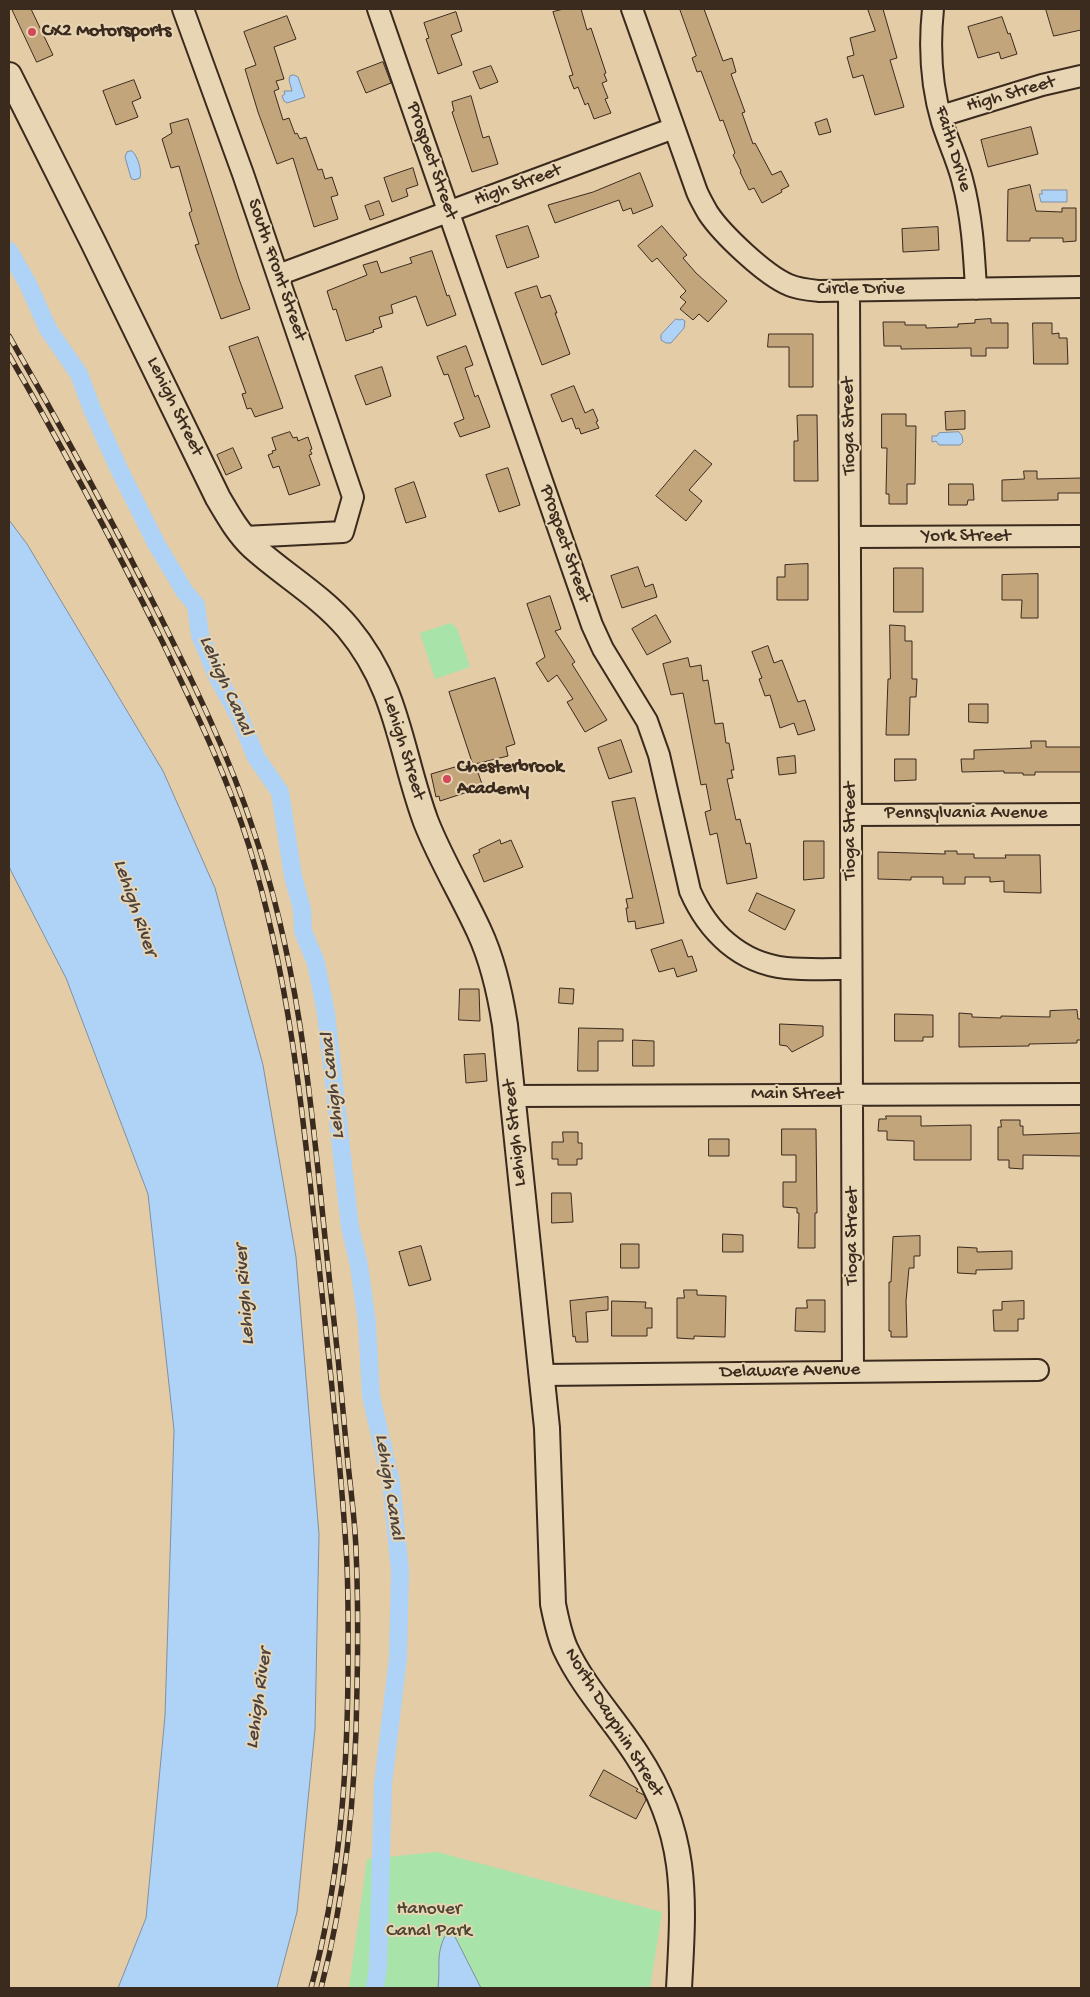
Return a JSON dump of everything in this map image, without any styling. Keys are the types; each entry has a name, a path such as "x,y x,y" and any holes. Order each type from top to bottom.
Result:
{"street":[{"name":"South Front Street","path":"183,9 278,275 353,497 344,532 244,537"},
{"name":"Prospect Street","path":"378,9 592,625 603,649 646,721 659,755 690,891 698,909 709,926 723,940 735,950 757,961 788,968 851,969"},
{"name":"Circle Drive","path":"632,9 697,192 708,213 722,231 771,275 788,285 819,292 1081,288"},
{"name":"Faith Drive","path":"933,9 931,59 934,87 941,116 962,179 970,213 976,289"},
{"name":"Lehigh Street","path":"9,75 218,498 244,537 253,547 324,604 347,628 367,654 383,682 395,712 426,822 450,876 479,932 494,972 505,1025 542,1374 547,1428 551,1517"},
{"name":"High Street","path":"941,116 1042,85 1081,76"},
{"name":"High Street","path":"278,275 674,128"},
{"name":"Tioga Street","path":"850,291 853,1371"},
{"name":"York Street","path":"851,537 1081,536"},
{"name":"Pennsylvania Avenue","path":"851,815 1081,814"},
{"name":"Main Street","path":"512,1096 1081,1094"},
{"name":"Delaware Avenue","path":"542,1374 1038,1370"},
{"name":"North Dauphin Street","path":"551,1517 553,1604 565,1647 576,1669 638,1756 656,1786 666,1811 676,1846 681,1872 683,1908 679,1988"}],"green space":[{"path":"450,623 457,628 470,667 435,679 420,633"},
{"name":"Hanover Canal Park","path":"437,1852 662,1912 650,1988 349,1988 367,1859"}],"water":[{"path":"290,76 298,77 305,97 287,103 282,96 285,94 284,91 292,91 289,80"},
{"path":"132,151 138,160 140,172 140,178 134,180 131,178 125,157 127,152"},
{"path":"1042,190 1067,190 1067,202 1041,202 1039,194 1042,194"},
{"path":"676,319 685,321 684,328 671,343 666,343 661,340 661,335"},
{"path":"959,432 963,442 960,445 939,445 936,441 932,442 932,436 937,436 939,433"},
{"name":"Lehigh River","path":"9,520 27,544 163,771 215,888 263,1065 296,1257 319,1534 315,1729 297,1912 277,1988 118,1988 146,1918 165,1716 174,1430 148,1194 66,978 9,867"},
{"path":"450,1927 481,1988 438,1988 440,1951"}],"building":[{"name":"CX2 Motorsports","path":"12,9 31,9 53,55 37,62"},
{"path":"564,9 581,9 587,30 591,28 606,73 604,74 607,81 602,83 608,98 605,99 611,113 594,119 588,103 585,105 578,87 574,89 569,76 573,75 553,12"},
{"path":"680,9 704,9 723,61 732,58 736,72 731,74 745,112 742,113 753,144 755,143 772,175 781,171 789,186 762,203 754,188 749,190 740,172 723,120 720,121 701,71 697,72 692,58 696,56"},
{"path":"868,9 883,9 897,58 890,60 904,107 875,115 863,75 853,78 847,57 854,55 850,38 875,31"},
{"path":"1046,9 1081,9 1081,30 1054,36"},
{"path":"456,12 462,31 451,35 462,65 438,74 426,39 429,38 424,23"},
{"path":"287,16 296,39 274,47 284,79 276,81 279,89 274,91 283,120 289,118 295,134 297,133 300,139 306,137 318,170 322,169 325,179 332,177 338,195 331,197 338,219 314,227 293,158 277,164 245,69 256,65 244,32"},
{"path":"1002,17 1017,54 1001,59 999,52 978,58 968,27"},
{"path":"383,62 391,83 366,93 357,72"},
{"path":"491,66 498,82 480,89 473,72"},
{"path":"134,80 141,98 132,102 138,117 116,125 103,91"},
{"path":"471,96 483,138 489,136 498,164 472,172 452,112 454,111 452,102"},
{"path":"188,119 250,309 221,319 195,245 199,244 189,213 192,211 179,166 171,168 162,139 172,133 170,124"},
{"path":"827,119 831,132 819,135 815,123"},
{"path":"1031,127 1038,154 988,167 981,140"},
{"path":"413,168 418,185 406,189 408,196 392,202 384,178"},
{"path":"640,173 653,206 633,214 631,208 623,211 619,200 555,223 548,205 593,192"},
{"path":"1030,185 1036,211 1062,212 1062,208 1076,208 1076,241 1063,242 1063,238 1030,238 1030,241 1007,241 1008,190"},
{"path":"379,201 384,215 370,220 365,206"},
{"path":"528,226 539,257 507,268 496,236"},
{"path":"662,226 687,255 683,258 696,273 727,301 708,322 699,314 693,320 680,309 686,302 680,297 686,291 657,258 652,262 638,246"},
{"path":"938,227 939,250 903,252 902,229"},
{"path":"432,251 447,296 449,295 456,315 427,326 416,296 391,305 393,313 379,317 382,327 373,330 374,332 346,341 336,309 333,310 327,291 367,275 363,265 377,261 381,273 412,263 410,258"},
{"path":"537,286 541,298 550,295 570,354 542,365 515,293"},
{"path":"991,319 991,323 1008,323 1008,348 986,348 986,356 971,356 971,348 901,349 901,346 884,346 883,322 905,322 905,325 926,325 926,328 958,327 958,324 975,323 975,320"},
{"path":"1033,323 1052,323 1052,334 1059,333 1059,338 1067,338 1068,364 1034,364"},
{"path":"769,334 813,334 813,387 789,387 789,347 768,347"},
{"path":"258,337 283,408 255,417 251,408 247,409 242,394 246,393 229,347"},
{"path":"466,346 473,365 465,368 475,397 478,395 490,427 460,437 454,423 464,419 448,374 444,375 437,357"},
{"path":"382,367 391,396 366,405 355,376"},
{"path":"574,386 585,413 593,409 599,428 581,434 579,428 576,429 572,418 562,422 551,395"},
{"path":"965,411 965,429 946,430 945,412"},
{"path":"882,414 906,414 906,426 916,426 915,484 907,484 907,504 889,504 889,494 886,494 887,448 882,448"},
{"path":"817,415 818,481 794,481 794,441 798,441 797,416"},
{"path":"290,432 293,438 297,437 298,441 308,437 312,449 310,450 312,454 309,455 320,485 289,495 279,466 273,468 268,455 276,450 272,438"},
{"path":"233,448 242,468 226,475 217,455"},
{"path":"695,450 712,464 689,490 702,501 686,521 656,496"},
{"path":"508,468 520,505 499,512 486,475"},
{"path":"1024,471 1037,471 1037,479 1081,478 1081,493 1058,493 1058,500 1002,501 1002,480 1024,479"},
{"path":"414,482 426,517 406,523 395,489"},
{"path":"949,484 973,484 974,500 968,500 967,505 949,505"},
{"path":"808,564 808,600 777,600 777,577 785,577 785,565"},
{"path":"638,567 645,587 653,584 657,597 622,608 611,576"},
{"path":"894,568 923,568 923,612 894,612"},
{"path":"1038,574 1038,618 1021,618 1022,600 1002,600 1002,575"},
{"path":"550,596 561,629 555,631 575,662 572,664 607,720 585,732 567,702 573,699 557,675 548,682 536,663 545,657 527,604"},
{"path":"656,615 671,642 647,655 632,629"},
{"path":"890,625 905,626 905,641 912,641 912,679 917,679 916,697 910,697 909,735 886,735 888,679 890,679"},
{"path":"768,646 774,663 782,660 798,702 805,700 815,730 798,735 794,723 780,728 770,695 765,696 759,679 762,678 752,652"},
{"path":"688,658 690,667 701,665 703,681 708,680 715,724 723,723 726,743 729,743 734,770 731,770 733,778 727,779 736,820 740,819 746,844 750,843 757,878 727,884 717,833 710,835 705,812 711,810 706,784 701,785 683,693 671,695 663,664"},
{"path":"495,678 515,744 506,747 508,756 475,764 483,787 440,801 439,796 436,797 431,774 472,762 449,692"},
{"path":"969,704 988,704 988,723 969,722"},
{"path":"621,740 632,772 609,779 598,748"},
{"path":"1031,741 1046,741 1046,747 1081,747 1081,772 1035,772 1035,775 1023,775 1023,773 1004,773 1004,771 962,772 961,759 974,759 974,750 1031,748"},
{"path":"795,756 796,773 779,775 777,758"},
{"path":"895,759 916,759 916,780 895,781"},
{"path":"635,798 664,923 636,929 635,921 628,922 626,899 633,898 612,802"},
{"path":"500,840 501,844 511,840 523,867 484,882 473,855"},
{"path":"804,841 824,841 824,878 804,880"},
{"path":"945,851 957,851 957,854 974,854 974,858 1006,858 1005,855 1040,855 1041,893 1004,892 1004,881 990,882 990,877 965,877 965,884 943,884 943,877 911,877 911,880 878,879 878,852 945,854"},
{"path":"757,893 795,910 785,930 749,911"},
{"path":"682,940 688,957 692,956 697,971 677,977 674,968 659,972 651,950"},
{"path":"560,988 574,989 573,1004 559,1003"},
{"path":"460,989 479,989 480,1021 459,1020"},
{"path":"1077,1010 1078,1019 1081,1019 1081,1040 1077,1040 1077,1043 959,1047 959,1013 972,1014 972,1017 1050,1017 1050,1011"},
{"path":"895,1014 933,1015 933,1037 923,1037 923,1041 895,1041"},
{"path":"780,1024 823,1026 823,1036 792,1052 787,1046 780,1045"},
{"path":"579,1028 623,1029 623,1041 598,1041 598,1071 578,1071"},
{"path":"633,1040 654,1041 654,1066 633,1066"},
{"path":"485,1054 487,1081 466,1083 464,1055"},
{"path":"886,1116 921,1116 921,1126 971,1125 971,1160 914,1160 914,1141 887,1140 887,1131 878,1131 879,1119 886,1119"},
{"path":"1001,1120 1020,1120 1020,1126 1023,1126 1023,1135 1081,1133 1081,1156 1023,1155 1023,1169 1009,1168 1009,1160 998,1160 998,1127 1001,1127"},
{"path":"782,1129 816,1129 817,1213 815,1213 815,1248 798,1248 799,1213 797,1213 797,1208 783,1207 783,1182 796,1182 796,1155 782,1155"},
{"path":"563,1132 578,1132 578,1143 582,1143 582,1159 577,1159 577,1165 558,1165 558,1159 552,1159 552,1142 563,1142"},
{"path":"709,1139 729,1139 729,1156 709,1156"},
{"path":"552,1193 571,1193 573,1222 552,1223"},
{"path":"723,1234 743,1235 743,1252 723,1252"},
{"path":"920,1236 920,1256 914,1256 914,1268 909,1268 906,1301 907,1337 891,1337 891,1331 889,1331 889,1282 891,1282 893,1237"},
{"path":"621,1244 639,1244 639,1268 621,1268"},
{"path":"421,1246 431,1280 409,1286 399,1252"},
{"path":"958,1247 977,1248 977,1252 1012,1251 1012,1269 976,1270 976,1274 958,1273"},
{"path":"684,1290 697,1290 697,1295 726,1296 725,1337 694,1336 694,1339 677,1338 677,1298 684,1298"},
{"path":"608,1297 608,1310 586,1312 588,1342 576,1342 575,1336 573,1337 570,1301"},
{"path":"807,1300 825,1300 825,1332 795,1331 796,1308 807,1308"},
{"path":"612,1301 646,1302 645,1308 652,1308 652,1328 647,1328 647,1336 612,1336"},
{"path":"1024,1301 1024,1319 1018,1319 1018,1331 994,1331 993,1310 1002,1310 1002,1302"},
{"path":"604,1770 638,1789 636,1791 644,1795 646,1800 636,1819 590,1796"}],"waterway":[{"name":"Lehigh Canal","path":"9,251 28,284 48,329 79,374 92,409 119,469 157,545 185,592 196,605 200,635 218,678 240,718 256,757 280,792 293,876 302,909 303,931 316,963 326,1013 350,1227 359,1265 367,1323 371,1396 391,1482 400,1571 398,1658 383,1784 378,1967 375,1988"}],"railway":[{"path":"9,336 121,541 210,719 254,832 270,884 294,989 316,1149 354,1517 357,1584 358,1654 352,1801 344,1877 321,1988"},
{"path":"9,355 125,568 174,666 231,793 249,846 263,898 276,949 286,1002 301,1107 313,1213 344,1512 348,1579 346,1754 340,1833 321,1949 311,1988"}],"place":[{"name":"CX2 Motorsports","path":"32,32"},
{"name":"Chesterbrook Academy","path":"447,779"}]}
